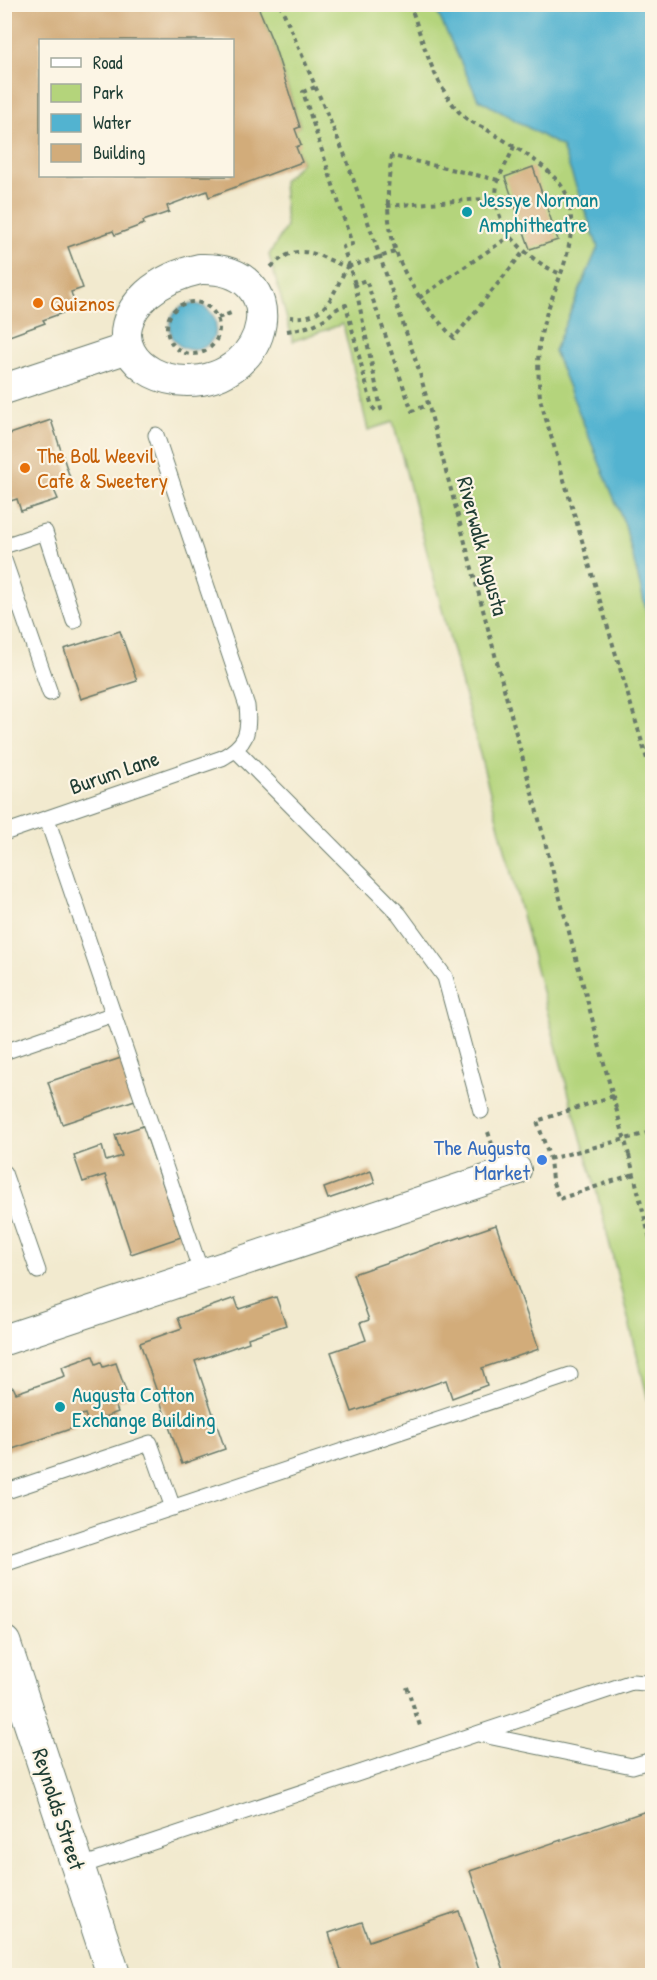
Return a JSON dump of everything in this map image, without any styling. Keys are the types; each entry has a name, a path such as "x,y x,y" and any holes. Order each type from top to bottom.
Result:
{"main road":[{"name":"Reynolds Street","path":"4,1643 114,1976"}],"street":[{"path":"200,269 226,272 246,283 261,302 262,326 251,350 234,367 212,376 189,381 153,375 134,359 128,348 128,324 139,303 156,287 176,275 200,269"},
{"path":"4,389 128,348"},
{"path":"4,1340 509,1173"}],"lane":[{"path":"156,435 247,706 249,723 244,740 236,750 399,914 445,977 481,1111"},
{"path":"4,546 45,532 74,621"},
{"path":"4,560 50,693"},
{"name":"Burum Lane","path":"4,833 222,758 236,750"},
{"path":"47,819 202,1275"},
{"path":"4,1052 114,1014"},
{"path":"4,1173 38,1270"},
{"path":"4,1564 570,1375"},
{"path":"4,1492 150,1443 173,1508"},
{"path":"78,1867 632,1682 646,1683 652,1687"},
{"path":"478,1734 632,1766 649,1763 652,1760"}],"path":[{"name":"Riverwalk Augusta","path":"280,4 346,158 419,370 634,1174"},
{"path":"410,4 432,67 443,89 463,116 514,146 551,174 567,196 571,221 569,249 541,334 537,360 540,399 652,776"},
{"path":"286,332 324,321 337,307 346,304 372,407 376,411 381,409 355,284 343,247 352,244 303,92 315,87"},
{"path":"514,146 498,180 497,198 501,218 510,236 524,251 547,268 561,274"},
{"path":"498,180 392,156 387,206 395,252 419,298 454,338 524,251"},
{"path":"387,206 497,198"},
{"path":"419,298 510,236"},
{"path":"269,269 284,255 293,251 313,254 348,267 395,252"},
{"path":"289,317 302,318 326,307 348,267"},
{"path":"355,284 366,280 412,411 428,405"},
{"path":"192,301 208,306 218,318 219,326 215,343 201,353 188,354 181,352 171,343 167,336 166,323 178,306 192,301"},
{"path":"613,1096 537,1121 550,1159 552,1180 559,1199 634,1174 652,1247"},
{"path":"481,1111 509,1173 550,1159 652,1132"},
{"path":"407,1687 428,1751"}],"green space":[{"path":"257,5 434,5 478,99 562,147 598,247 554,351 625,525 652,633 652,1415 598,1197 572,1106 393,422 368,430 343,324 293,341 269,255 286,227 283,181 302,162 296,147 295,129 300,126 274,45"}],"water":[{"path":"434,5 652,5 652,633 625,525 554,351 598,247 562,147 478,99"},
{"path":"193,304 202,305 210,310 215,318 215,336 210,344 202,349 193,350 184,349 176,344 171,336 170,327 171,318 176,310 184,305"}],"building":[{"path":"4,4 257,4 274,45 300,127 295,129 301,145 296,147 302,162 209,197 207,191 167,206 169,212 143,221 144,224 115,235 113,231 68,247 83,288 71,292 76,308 43,320 45,323 4,338"},
{"path":"533,167 558,240 530,249 505,177"},
{"path":"51,420 72,484 54,490 58,499 21,511 17,499 4,503 4,436"},
{"path":"120,631 137,681 81,699 64,649"},
{"path":"121,1058 135,1100 62,1124 48,1082"},
{"path":"143,1126 181,1237 131,1254 105,1175 83,1182 74,1156 102,1146 106,1161 122,1156 115,1135"},
{"path":"371,1171 375,1183 328,1199 324,1188"},
{"path":"496,1225 539,1349 482,1368 487,1385 452,1398 446,1380 352,1412 331,1352 366,1340 360,1323 369,1320 353,1274"},
{"path":"276,1297 286,1325 248,1338 249,1342 195,1361 225,1449 182,1464 140,1343 182,1328 178,1318 235,1298 239,1309"},
{"name":"Augusta Cotton Exchange Building","path":"93,1356 96,1364 101,1362 103,1367 116,1363 128,1397 114,1402 118,1412 88,1423 85,1414 73,1418 76,1427 4,1452 4,1390 13,1387 16,1393 65,1376 62,1367"},
{"path":"652,1809 652,1976 506,1976 470,1871"},
{"path":"459,1911 481,1976 343,1976 329,1933 362,1922 369,1941"}],"place":[{"name":"Jessye Norman Amphitheatre","path":"467,212"},
{"name":"Quiznos","path":"38,303"},
{"name":"The Boll Weevil Cafe & Sweetery","path":"25,468"},
{"name":"The Augusta Market","path":"542,1160"},
{"name":"Augusta Cotton Exchange Building","path":"60,1407"}]}
